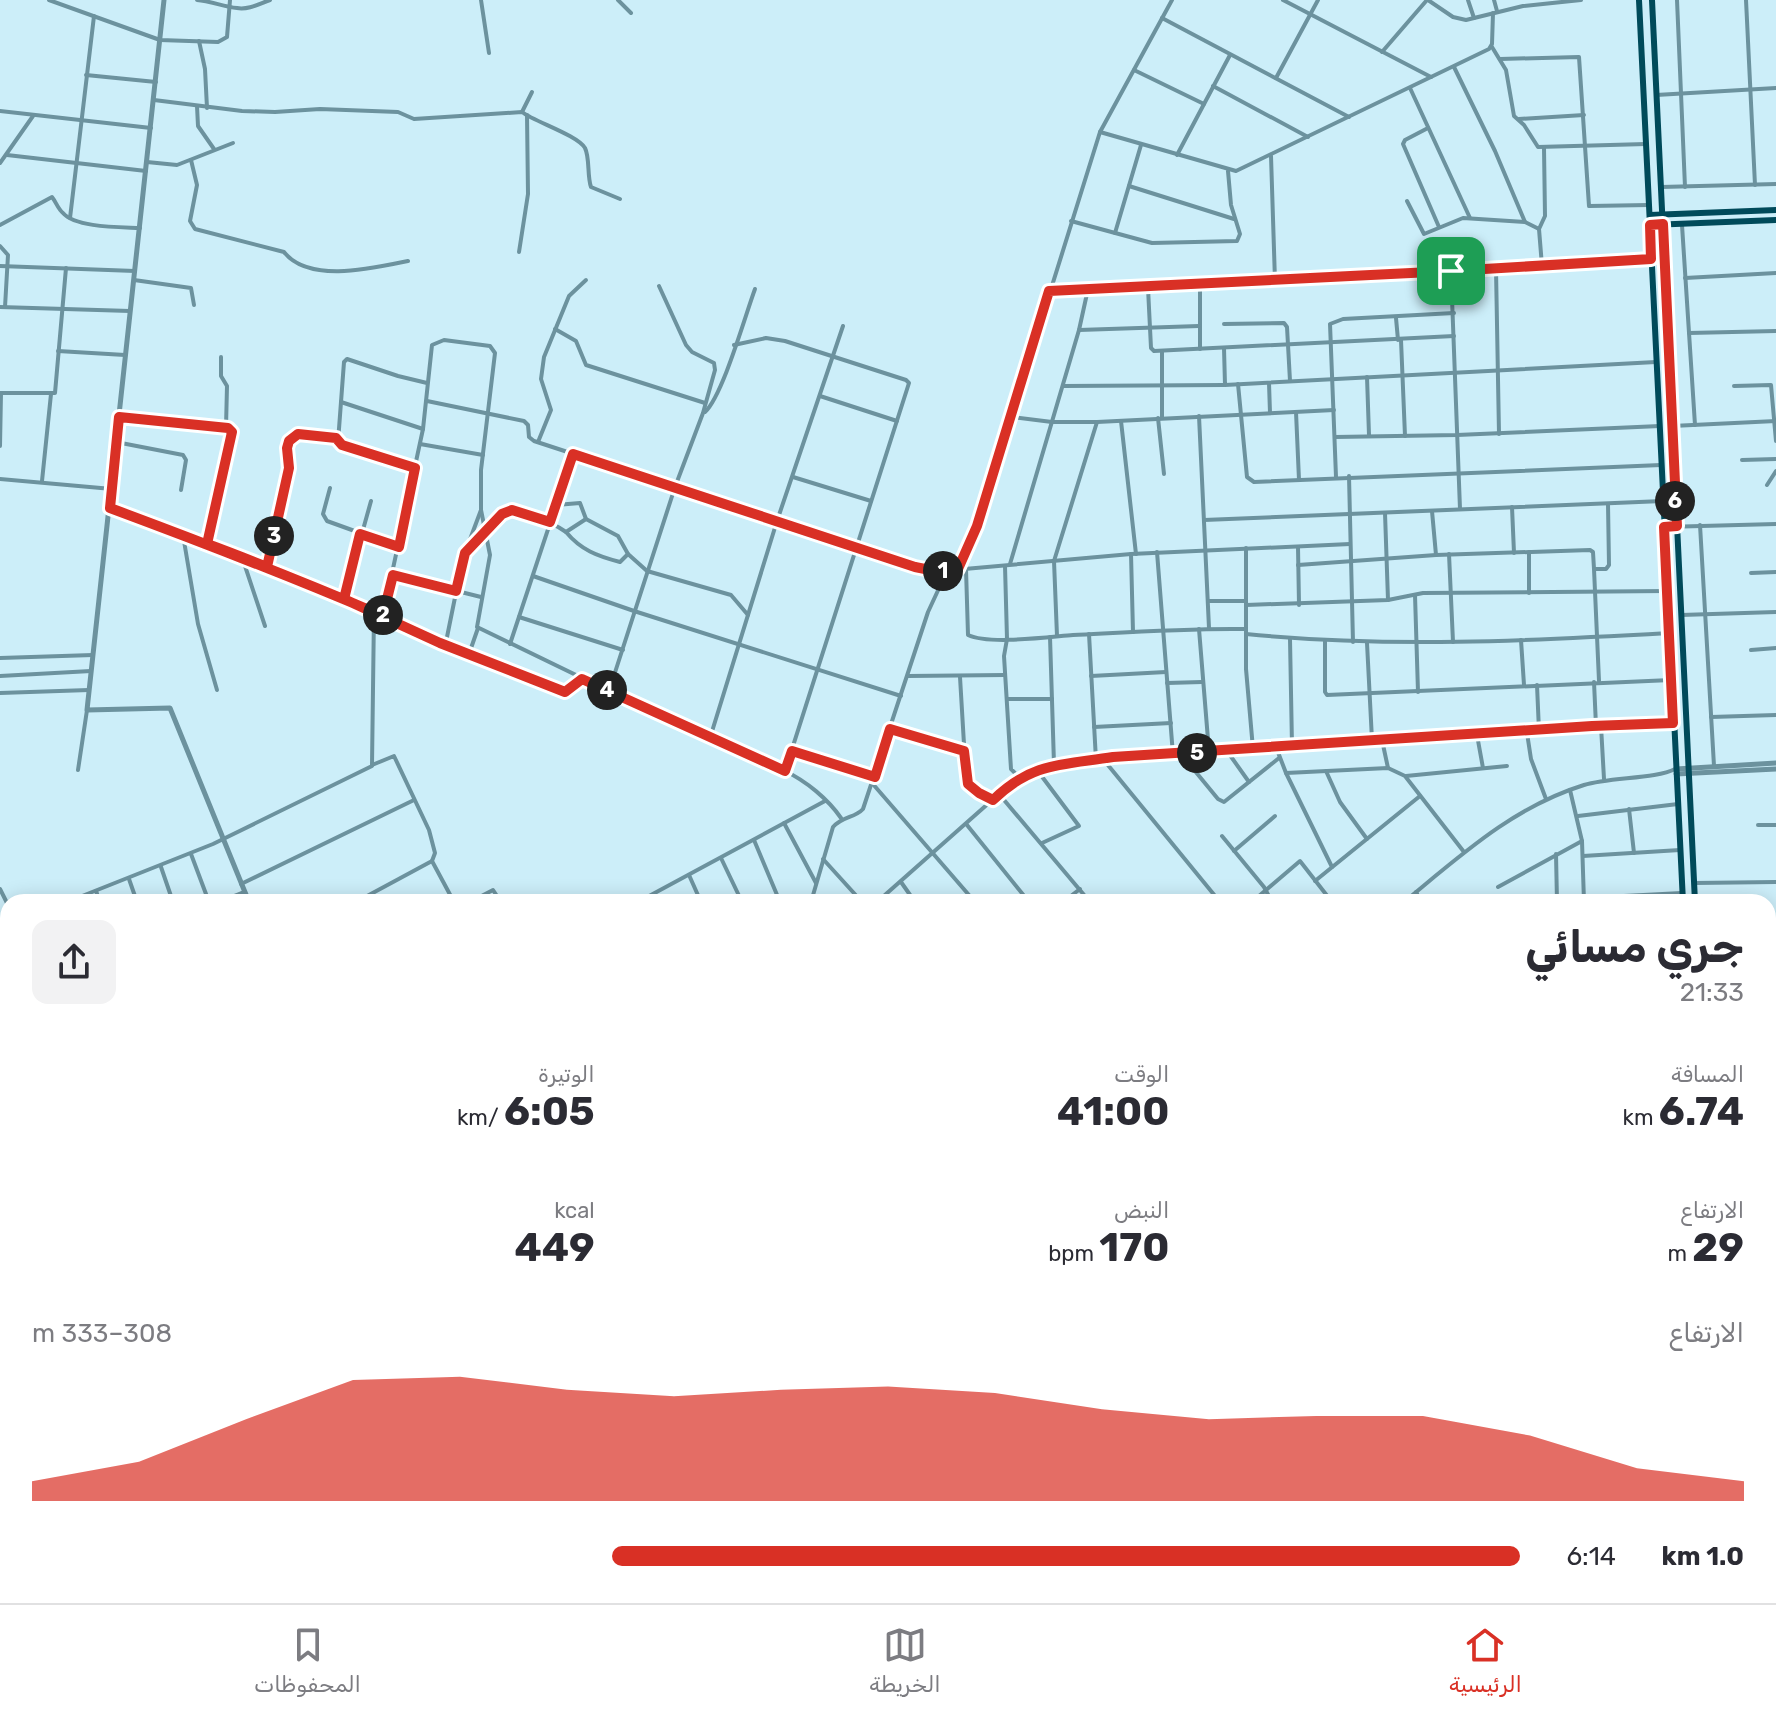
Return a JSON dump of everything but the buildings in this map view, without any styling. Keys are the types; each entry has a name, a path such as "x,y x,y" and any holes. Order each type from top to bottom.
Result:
{"main road":[{"path":"1639,0 1682,893"},
{"path":"1652,0 1695,894"},
{"path":"1661,202 1680,220"},
{"path":"1650,225 1776,210"},
{"path":"1757,211 1757,221"},
{"path":"1650,215 1680,220 1776,220"},
{"path":"1664,243 1680,220"}],"street":[{"path":"49,0 160,40 199,41 226,40 230,3"},
{"path":"78,770 110,508 164,0"},
{"path":"197,0 230,3 243,8 270,0"},
{"path":"481,0 489,53"},
{"path":"618,0 631,13"},
{"path":"958,569 977,526 1100,132 1172,0"},
{"path":"1283,0 1431,77"},
{"path":"1276,78 1318,0"},
{"path":"1382,52 1428,0 1453,17 1474,18 1522,3 1581,0"},
{"path":"1468,0 1474,18"},
{"path":"1494,0 1491,46 1506,70 1514,115 1536,145 1544,148 1646,144"},
{"path":"1677,0 1685,187"},
{"path":"1746,0 1755,185"},
{"path":"70,218 94,16"},
{"path":"1162,18 1349,117"},
{"path":"199,41 205,69 207,108"},
{"path":"1100,132 1236,171 1454,67 1491,46"},
{"path":"1177,155 1230,54"},
{"path":"1500,59 1579,57 1589,206 1649,205"},
{"path":"1454,67 1525,222"},
{"path":"1133,69 1204,104"},
{"path":"86,75 156,82"},
{"path":"1213,86 1308,137"},
{"path":"1410,88 1470,218"},
{"path":"1656,95 1776,88"},
{"path":"519,252 528,194 524,114 532,92"},
{"path":"154,100 207,108 275,112 320,109 398,112 414,119 524,114 551,125 581,144 586,150 591,187 620,199"},
{"path":"197,106 198,126 214,149"},
{"path":"0,111 151,128"},
{"path":"1518,119 1584,115"},
{"path":"0,163 33,116"},
{"path":"1428,128 1403,144 1439,227"},
{"path":"147,162 177,165 233,143"},
{"path":"1115,233 1141,145"},
{"path":"1542,266 1539,229 1545,216 1544,148"},
{"path":"7,155 146,171"},
{"path":"1271,156 1275,281"},
{"path":"191,160 197,185 190,221 195,229 284,252 290,260 321,271 335,273 408,261"},
{"path":"1071,221 1152,243 1237,241 1240,234 1234,219 1228,171"},
{"path":"1661,187 1776,184"},
{"path":"1129,186 1234,219"},
{"path":"0,225 49,197 70,218 97,226 140,228"},
{"path":"1407,201 1425,234 1459,219 1470,218 1525,222 1539,229"},
{"path":"1680,220 1695,425"},
{"path":"0,246 7,253 3,266 2,307 130,311"},
{"path":"1049,291 1651,259"},
{"path":"3,266 135,271"},
{"path":"0,446 0,393 55,392 66,268"},
{"path":"1496,269 1499,434"},
{"path":"1451,271 1460,509"},
{"path":"1685,278 1776,273"},
{"path":"134,280 191,288 194,305"},
{"path":"538,442 551,410 541,379 541,368 569,296 586,280"},
{"path":"1200,285 1200,349"},
{"path":"609,691 715,370 714,363 692,352 686,345 659,286"},
{"path":"1148,287 1152,350 1454,336"},
{"path":"703,413 713,401 755,289"},
{"path":"1022,775 1014,774 1011,769 1004,656 1007,639 1007,566 1063,386 1088,289"},
{"path":"1336,477 1329,328 1334,321 1454,313"},
{"path":"1396,317 1403,375 1405,436"},
{"path":"1224,324 1284,323 1287,327 1290,381"},
{"path":"710,738 777,521 843,326"},
{"path":"1079,330 1199,326"},
{"path":"555,329 576,341 586,365 705,403"},
{"path":"1689,333 1776,331"},
{"path":"734,345 776,339 908,382 785,771"},
{"path":"383,615 423,429 432,345 444,340 490,346 495,353 483,455 481,510 490,555 478,628 469,654"},
{"path":"1224,348 1225,385"},
{"path":"58,351 125,355"},
{"path":"1162,351 1160,418 1164,474"},
{"path":"221,357 221,376 227,386 226,427"},
{"path":"336,438 344,362 347,359 427,383"},
{"path":"1063,386 1225,385 1656,362"},
{"path":"1367,377 1369,436"},
{"path":"1269,383 1270,413"},
{"path":"1238,384 1248,479 1254,482 1662,465"},
{"path":"1734,386 1771,385 1776,441"},
{"path":"42,481 51,394"},
{"path":"820,396 897,421"},
{"path":"426,401 524,421 528,425 529,437 538,442 915,567 947,571 1157,552 1350,544"},
{"path":"341,402 423,429"},
{"path":"1011,417 1052,422 1097,422 1334,410"},
{"path":"1296,412 1299,480"},
{"path":"1199,416 1209,628"},
{"path":"119,417 231,429 207,544"},
{"path":"1121,421 1134,554 1133,632"},
{"path":"1672,426 1775,421"},
{"path":"1057,636 1054,561 1097,422"},
{"path":"1335,437 1499,434 1660,426"},
{"path":"267,567 289,468 287,448 289,441 298,434 336,438 342,445 415,468"},
{"path":"116,442 183,455 186,460 181,490"},
{"path":"420,444 483,455"},
{"path":"510,644 573,454"},
{"path":"1742,460 1776,459"},
{"path":"1767,485 1776,471"},
{"path":"1349,476 1353,642"},
{"path":"792,477 871,501"},
{"path":"0,479 112,489"},
{"path":"330,488 324,518 399,547"},
{"path":"344,599 371,501"},
{"path":"1204,520 1663,501"},
{"path":"556,505 580,503 586,519 618,536 628,554 647,571 731,595 748,615"},
{"path":"1594,569 1606,569 1609,565 1608,504"},
{"path":"1512,507 1514,553"},
{"path":"110,508 267,567 383,615 440,643 565,692 582,679"},
{"path":"440,643 447,637 465,553 481,510"},
{"path":"465,553 502,514 512,510 550,522 566,532 578,547 594,554 620,562 628,554"},
{"path":"1432,511 1436,555"},
{"path":"1385,513 1388,600"},
{"path":"566,532 586,519"},
{"path":"1664,527 1776,524"},
{"path":"1700,525 1714,766"},
{"path":"183,535 198,624 217,690"},
{"path":"1298,546 1299,605"},
{"path":"1246,548 1246,631 1253,749"},
{"path":"1157,552 1173,755"},
{"path":"1529,552 1529,593"},
{"path":"1298,565 1449,554 1593,552 1604,780"},
{"path":"1449,554 1453,642"},
{"path":"242,557 265,626"},
{"path":"966,569 968,635 973,638 1007,639 1209,628 1290,639 1416,643 1669,633"},
{"path":"813,894 833,827 841,818 861,812 933,597 947,571"},
{"path":"1751,573 1776,572"},
{"path":"393,575 481,597"},
{"path":"533,576 901,696"},
{"path":"1208,601 1299,605 1450,593 1667,591"},
{"path":"1415,595 1418,692"},
{"path":"372,765 374,612"},
{"path":"1681,615 1776,612"},
{"path":"519,617 623,650"},
{"path":"478,628 799,778 841,818"},
{"path":"1199,629 1209,752"},
{"path":"1089,634 1096,760"},
{"path":"1050,637 1054,764"},
{"path":"1290,639 1292,746"},
{"path":"1521,640 1524,686"},
{"path":"1325,641 1326,694 1671,680"},
{"path":"1367,642 1372,740"},
{"path":"1751,650 1776,648"},
{"path":"0,658 93,655"},
{"path":"0,676 91,671"},
{"path":"1091,676 1166,672"},
{"path":"907,676 1005,675"},
{"path":"960,677 968,784 993,800"},
{"path":"1167,683 1202,682"},
{"path":"1537,685 1539,731"},
{"path":"0,693 89,690"},
{"path":"1007,699 1052,699"},
{"path":"87,710 170,708 244,892 239,894"},
{"path":"1711,717 1776,715"},
{"path":"1094,727 1171,723"},
{"path":"887,894 1022,775 1054,764 1372,740 1673,723"},
{"path":"890,729 964,751"},
{"path":"1527,732 1531,759 1546,799"},
{"path":"1477,735 1483,768"},
{"path":"1382,740 1388,768"},
{"path":"1276,747 1332,867"},
{"path":"792,751 875,777"},
{"path":"1227,751 1249,783"},
{"path":"1181,754 1222,802 1279,758"},
{"path":"88,894 223,840 393,755 429,830 435,849 432,861 450,894"},
{"path":"1103,759 1213,894"},
{"path":"1405,776 1507,766"},
{"path":"1414,894 1498,826 1546,799 1570,790 1604,780 1714,766 1776,766"},
{"path":"1689,770 1776,766"},
{"path":"1037,770 1079,826 1042,843"},
{"path":"1286,773 1397,770 1464,852"},
{"path":"1326,771 1340,802 1367,839"},
{"path":"872,783 968,894"},
{"path":"1570,790 1582,841 1584,894"},
{"path":"999,794 1084,894"},
{"path":"1315,881 1420,796"},
{"path":"241,884 414,800"},
{"path":"656,893 825,801"},
{"path":"1578,816 1678,804"},
{"path":"1629,809 1634,853"},
{"path":"1234,851 1275,816"},
{"path":"784,823 816,883"},
{"path":"967,825 1023,894"},
{"path":"1758,825 1776,825"},
{"path":"1222,836 1268,894"},
{"path":"754,840 777,894"},
{"path":"1498,887 1582,841"},
{"path":"1583,856 1680,850"},
{"path":"191,854 206,894"},
{"path":"1556,854 1557,894"},
{"path":"721,858 738,894"},
{"path":"822,858 855,894"},
{"path":"371,894 432,861"},
{"path":"1261,894 1298,862 1303,863 1326,894"},
{"path":"161,867 170,894"},
{"path":"689,875 697,894"},
{"path":"129,879 134,894"},
{"path":"901,882 909,894"},
{"path":"1694,883 1776,882"},
{"path":"1073,894 1080,889"},
{"path":"1668,894 1682,893"}],"route":[{"path":"1451,271 1049,291 977,526 958,569 935,571 915,567 573,454 550,522 512,510 502,514 465,553 456,591 393,575 383,615 374,612 237,555 207,544 110,508 119,417 231,429 207,544 218,548 237,555 267,567 289,468 289,441 298,434 336,438 342,445 415,468 399,547 360,534 344,599 383,615 440,643 565,692 582,679 785,771 792,751 875,777 890,729 964,751 968,784 993,800 1022,775 1054,764 1113,757 1673,723 1664,527 1677,526 1663,224 1650,225 1651,259 1451,271"}]}
